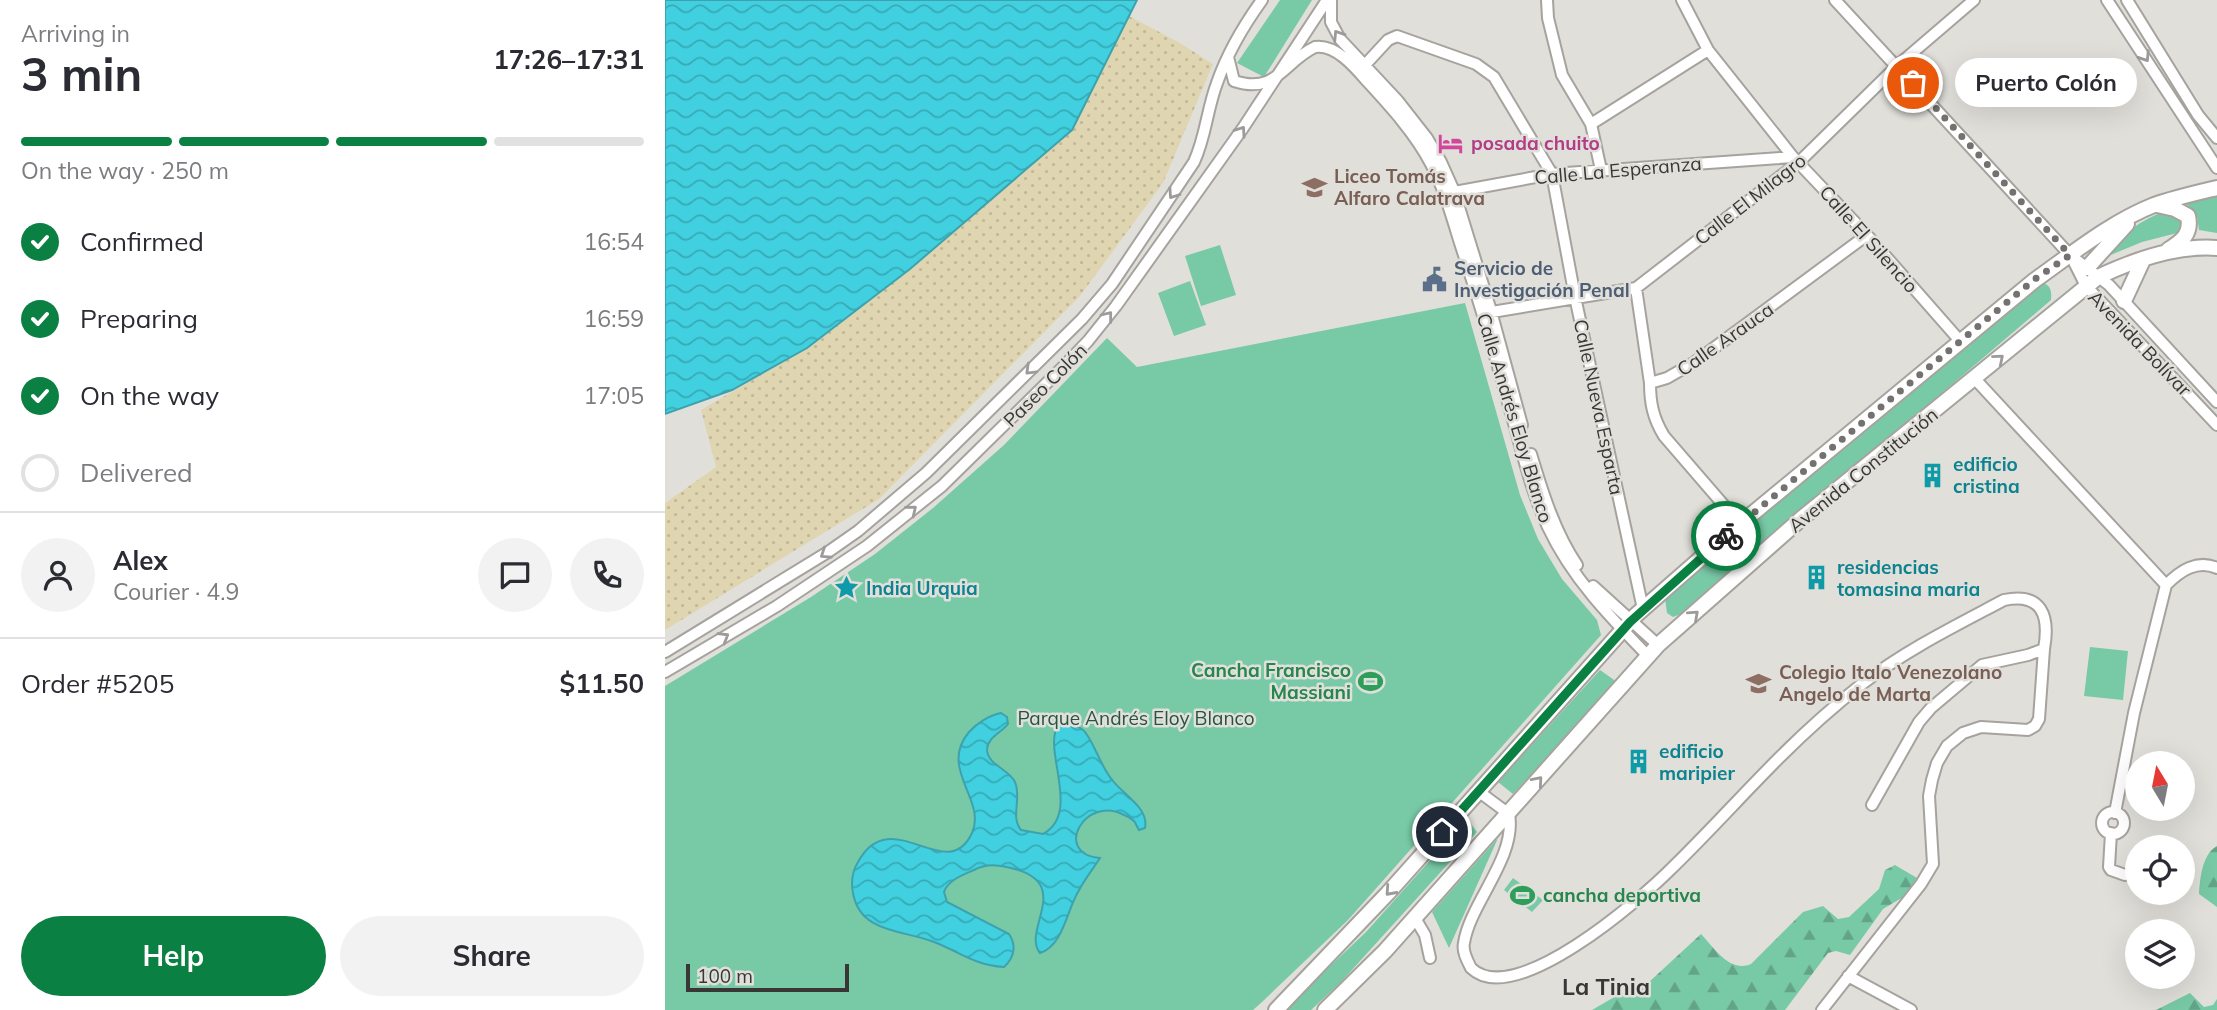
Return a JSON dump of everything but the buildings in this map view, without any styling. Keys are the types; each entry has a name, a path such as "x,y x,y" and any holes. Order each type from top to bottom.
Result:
{"main road":[{"name":"Avenida Constitución","path":"1276,1010 1388,893 1626,626 1740,524 2035,279 2098,235 2138,213 2156,205 2217,188"},
{"path":"2124,301 2147,259 2183,241 2190,227 2188,216 2184,213 2156,205"},
{"path":"2092,272 2138,213"},
{"name":"Avenida Constitución","path":"1325,1010 1385,951 1653,651 1803,518 2086,286 2092,272 2179,250 2217,248"}],"street":[{"name":"Paseo Colón","path":"665,652 799,572 858,531 926,472 1082,320 1112,284 1194,162 1201,146 1216,85 1228,57 1262,0"},
{"name":"Paseo Colón","path":"665,671 833,570 921,503 978,452 1095,332 1235,139 1329,0"},
{"name":"Calle Andrés Eloy Blanco","path":"1329,0 1333,29 1398,101 1427,138 1449,193 1487,313 1519,428 1540,486 1572,557 1595,590 1626,626 1653,651"},
{"path":"1547,0 1548,18 1562,75 1591,124 1601,170"},
{"name":"Calle El Silencio","path":"1682,0 1708,50 1796,160 1867,235 1961,342"},
{"path":"1835,0 2070,255"},
{"name":"Calle El Milagro","path":"1487,313 1636,288 1796,160 1897,66 1974,0"},
{"path":"2107,0 2217,168"},
{"path":"2127,0 2198,115 2216,131"},
{"name":"Calle Nueva Esparta","path":"1364,66 1388,40 1397,36 1476,64 1494,77 1552,174 1575,297 1643,609"},
{"name":"Calle Andrés Eloy Blanco","path":"1276,78 1315,47 1332,50 1350,62 1386,101 1417,142 1449,193"},
{"path":"1591,124 1708,50"},
{"path":"1228,57 1234,81 1250,86 1276,78"},
{"name":"Calle La Esperanza","path":"1449,193 1552,174 1796,160"},
{"name":"Calle Arauca","path":"1650,383 1667,378 1695,362 1867,235"},
{"name":"Avenida Bolívar","path":"2070,255 2124,301 2217,402"},
{"name":"Avenida Bolívar","path":"2070,255 2086,286 2217,425"},
{"path":"1636,288 1650,383 1650,403 1655,421 1664,436 1740,524"},
{"path":"1975,379 2166,585"},
{"path":"2125,875 2109,867 2111,833 2105,830 2102,821 2106,815 2115,813 2134,713 2161,599 2166,585 2179,571 2193,566 2211,565 2217,568"},
{"path":"1478,791 1509,814 1510,828 1493,878 1463,945 1469,963 1481,979 1508,986 1550,972 1598,940 1712,829 1780,757 1862,684 1906,653 2004,600 2016,597 2027,599 2043,611 2047,634 2039,719 2035,726 2028,730 1981,727 1963,733 1947,746 1937,763 1929,796 1933,864 1921,884 1822,1010"},
{"path":"1872,805 1919,722 1931,708 1982,665 2044,649"},
{"path":"1415,918 1425,935 1430,958"},
{"path":"1848,976 1911,1010"}],"green space":[{"path":"1280,0 1312,0 1264,77 1237,63"},
{"path":"2217,190 2217,233 2199,230 2197,216 2184,201"},
{"path":"2166,211 2182,220 2181,232 2142,242 2101,259 2130,230"},
{"path":"1220,245 1236,295 1201,306 1185,256"},
{"path":"1190,281 1206,325 1174,336 1158,293"},
{"path":"2037,281 2049,287 2051,300 1684,613 1673,617 1667,613 1665,598"},
{"name":"Parque Andrés Eloy Blanco","path":"1465,303 1520,495 1538,539 1562,579 1597,620 1601,635 1348,920 1253,1010 665,1010 665,686 811,597 875,554 933,508 1004,445 1107,338 1137,367"},
{"path":"2090,647 2128,651 2123,700 2084,696"},
{"path":"1600,670 1617,682 1513,794 1498,782"},
{"path":"1467,819 1477,832 1341,982 1311,1010 1284,1010 1366,932"},
{"path":"1498,838 1449,948 1432,912"},
{"path":"2217,846 2217,907 2199,894 2205,861"},
{"path":"1895,865 1917,878 1905,896 1883,909 1850,955 1836,951 1828,953 1785,1010 1592,1010 1623,992 1638,989 1648,983 1701,934 1723,958 1736,965 1751,964 1803,912 1823,906 1838,919 1849,917 1879,889 1885,870"},
{"name":"cancha deportiva","path":"1513,878 1543,900 1532,912 1504,890"},
{"path":"2190,993 2204,1007 2213,1005 2217,999 2217,1010 2156,1010"}],"sand":[{"path":"1129,16 1213,64 1163,183 1080,296 879,499 665,630 665,503 716,467 701,410 786,360 1072,130"}],"water":[{"path":"665,0 1137,0 1072,130 910,269 807,348 732,390 665,414"},
{"path":"1001,713 1007,717 1008,724 993,738 987,749 994,763 1015,782 1016,819 1021,830 1043,834 1054,824 1060,811 1061,797 1054,736 1058,726 1065,724 1083,730 1109,775 1140,808 1145,821 1145,828 1139,830 1135,822 1124,815 1110,811 1097,812 1079,827 1076,837 1078,847 1086,854 1100,858 1078,892 1054,943 1040,953 1036,932 1043,895 1040,884 1030,875 997,865 988,866 961,876 949,884 944,892 947,902 1009,934 1013,952 1004,967 976,961 934,942 874,923 857,906 852,885 858,862 871,845 886,839 902,840 948,852 961,847 972,833 975,821 960,772 961,746 976,726"}],"way so far":[{"path":"1726,536 2035,279 2070,255 1913,83"}],"place":[{"name":"Puerto Colón","path":"1913,83"},
{"name":"posada chuito","path":"1451,143"},
{"name":"Liceo Tomás Alfaro Calatrava","path":"1314,187"},
{"name":"Servicio de Investigación Penal","path":"1434,279"},
{"name":"edificio cristina","path":"1933,475"},
{"name":"residencias tomasina maria","path":"1817,578"},
{"name":"India Urquia","path":"846,588"},
{"name":"Cancha Francisco Massiani","path":"1371,681"},
{"name":"Colegio Italo Venezolano Angelo de Marta","path":"1759,683"},
{"name":"edificio maripier","path":"1639,762"},
{"name":"cancha deportiva","path":"1523,895"}],"district":[{"name":"La Tinia","path":"1606,987"}],"route":[{"path":"1442,832 1636,615 1726,536"}]}
